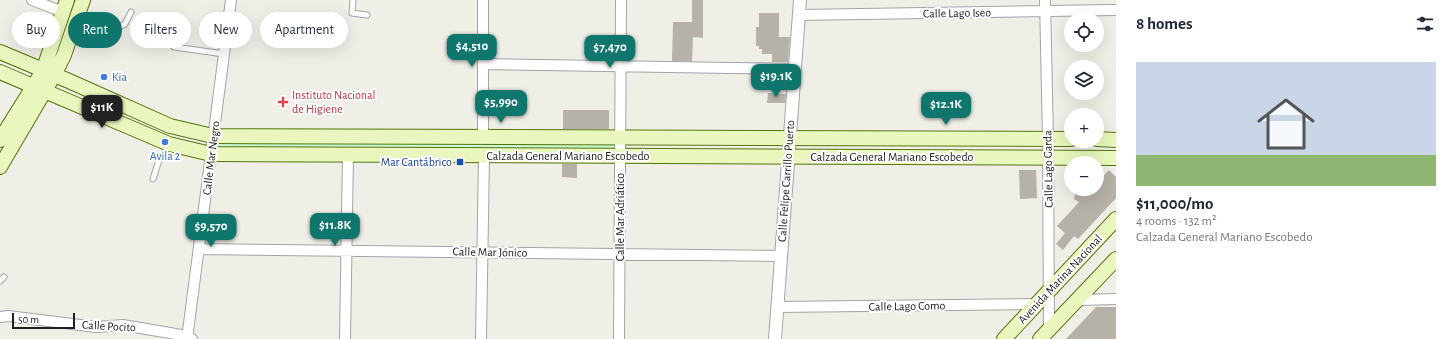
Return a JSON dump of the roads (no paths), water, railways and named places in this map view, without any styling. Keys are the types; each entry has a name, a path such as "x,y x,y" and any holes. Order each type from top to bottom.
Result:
{"main road":[{"path":"48,73 65,6"},
{"path":"0,140 48,73 64,55 80,6"},
{"name":"Calzada General Mariano Escobedo","path":"0,52 75,83 170,126 213,136 1064,139"},
{"name":"Calzada General Mariano Escobedo","path":"0,72 169,144 211,154 1116,158"},
{"path":"0,167 38,89"},
{"path":"1104,139 1116,140"},
{"name":"Avenida Marina Nacional","path":"1004,339 1116,219"},
{"path":"1046,336 1116,259"}],"street":[{"path":"32,0 65,6"},
{"name":"Calle Mar Negro","path":"189,338 213,136 232,0"},
{"path":"483,0 483,137"},
{"name":"Calle Mar Adriático","path":"619,339 621,0"},
{"name":"Calle Felipe Carrillo Puerto","path":"775,339 800,0"},
{"name":"Calle Lago Garda","path":"1045,0 1049,290 1046,336"},
{"name":"Calle Lago Iseo","path":"799,15 1116,10"},
{"path":"483,64 795,69"},
{"path":"345,339 348,155"},
{"path":"481,339 484,252 484,156"},
{"name":"Calle Mar Jónico","path":"200,249 781,256"},
{"path":"1078,300 1116,299"},
{"name":"Calle Lago Como","path":"777,307 1036,304"},
{"name":"Calle Pocito","path":"0,317 8,316 96,326 123,325 189,338"}],"lane":[{"path":"353,0 352,13 367,15"},
{"path":"80,6 121,26 125,24 130,14"},
{"path":"181,48 224,54"},
{"path":"153,179 159,160 164,155 169,144"}],"place":[{"name":"Kia","path":"104,77"},
{"name":"Instituto Nacional de Higiene","path":"283,102"},
{"name":"Avila 2","path":"165,142"},
{"name":"Mar Cantábrico","path":"460,162"}]}
